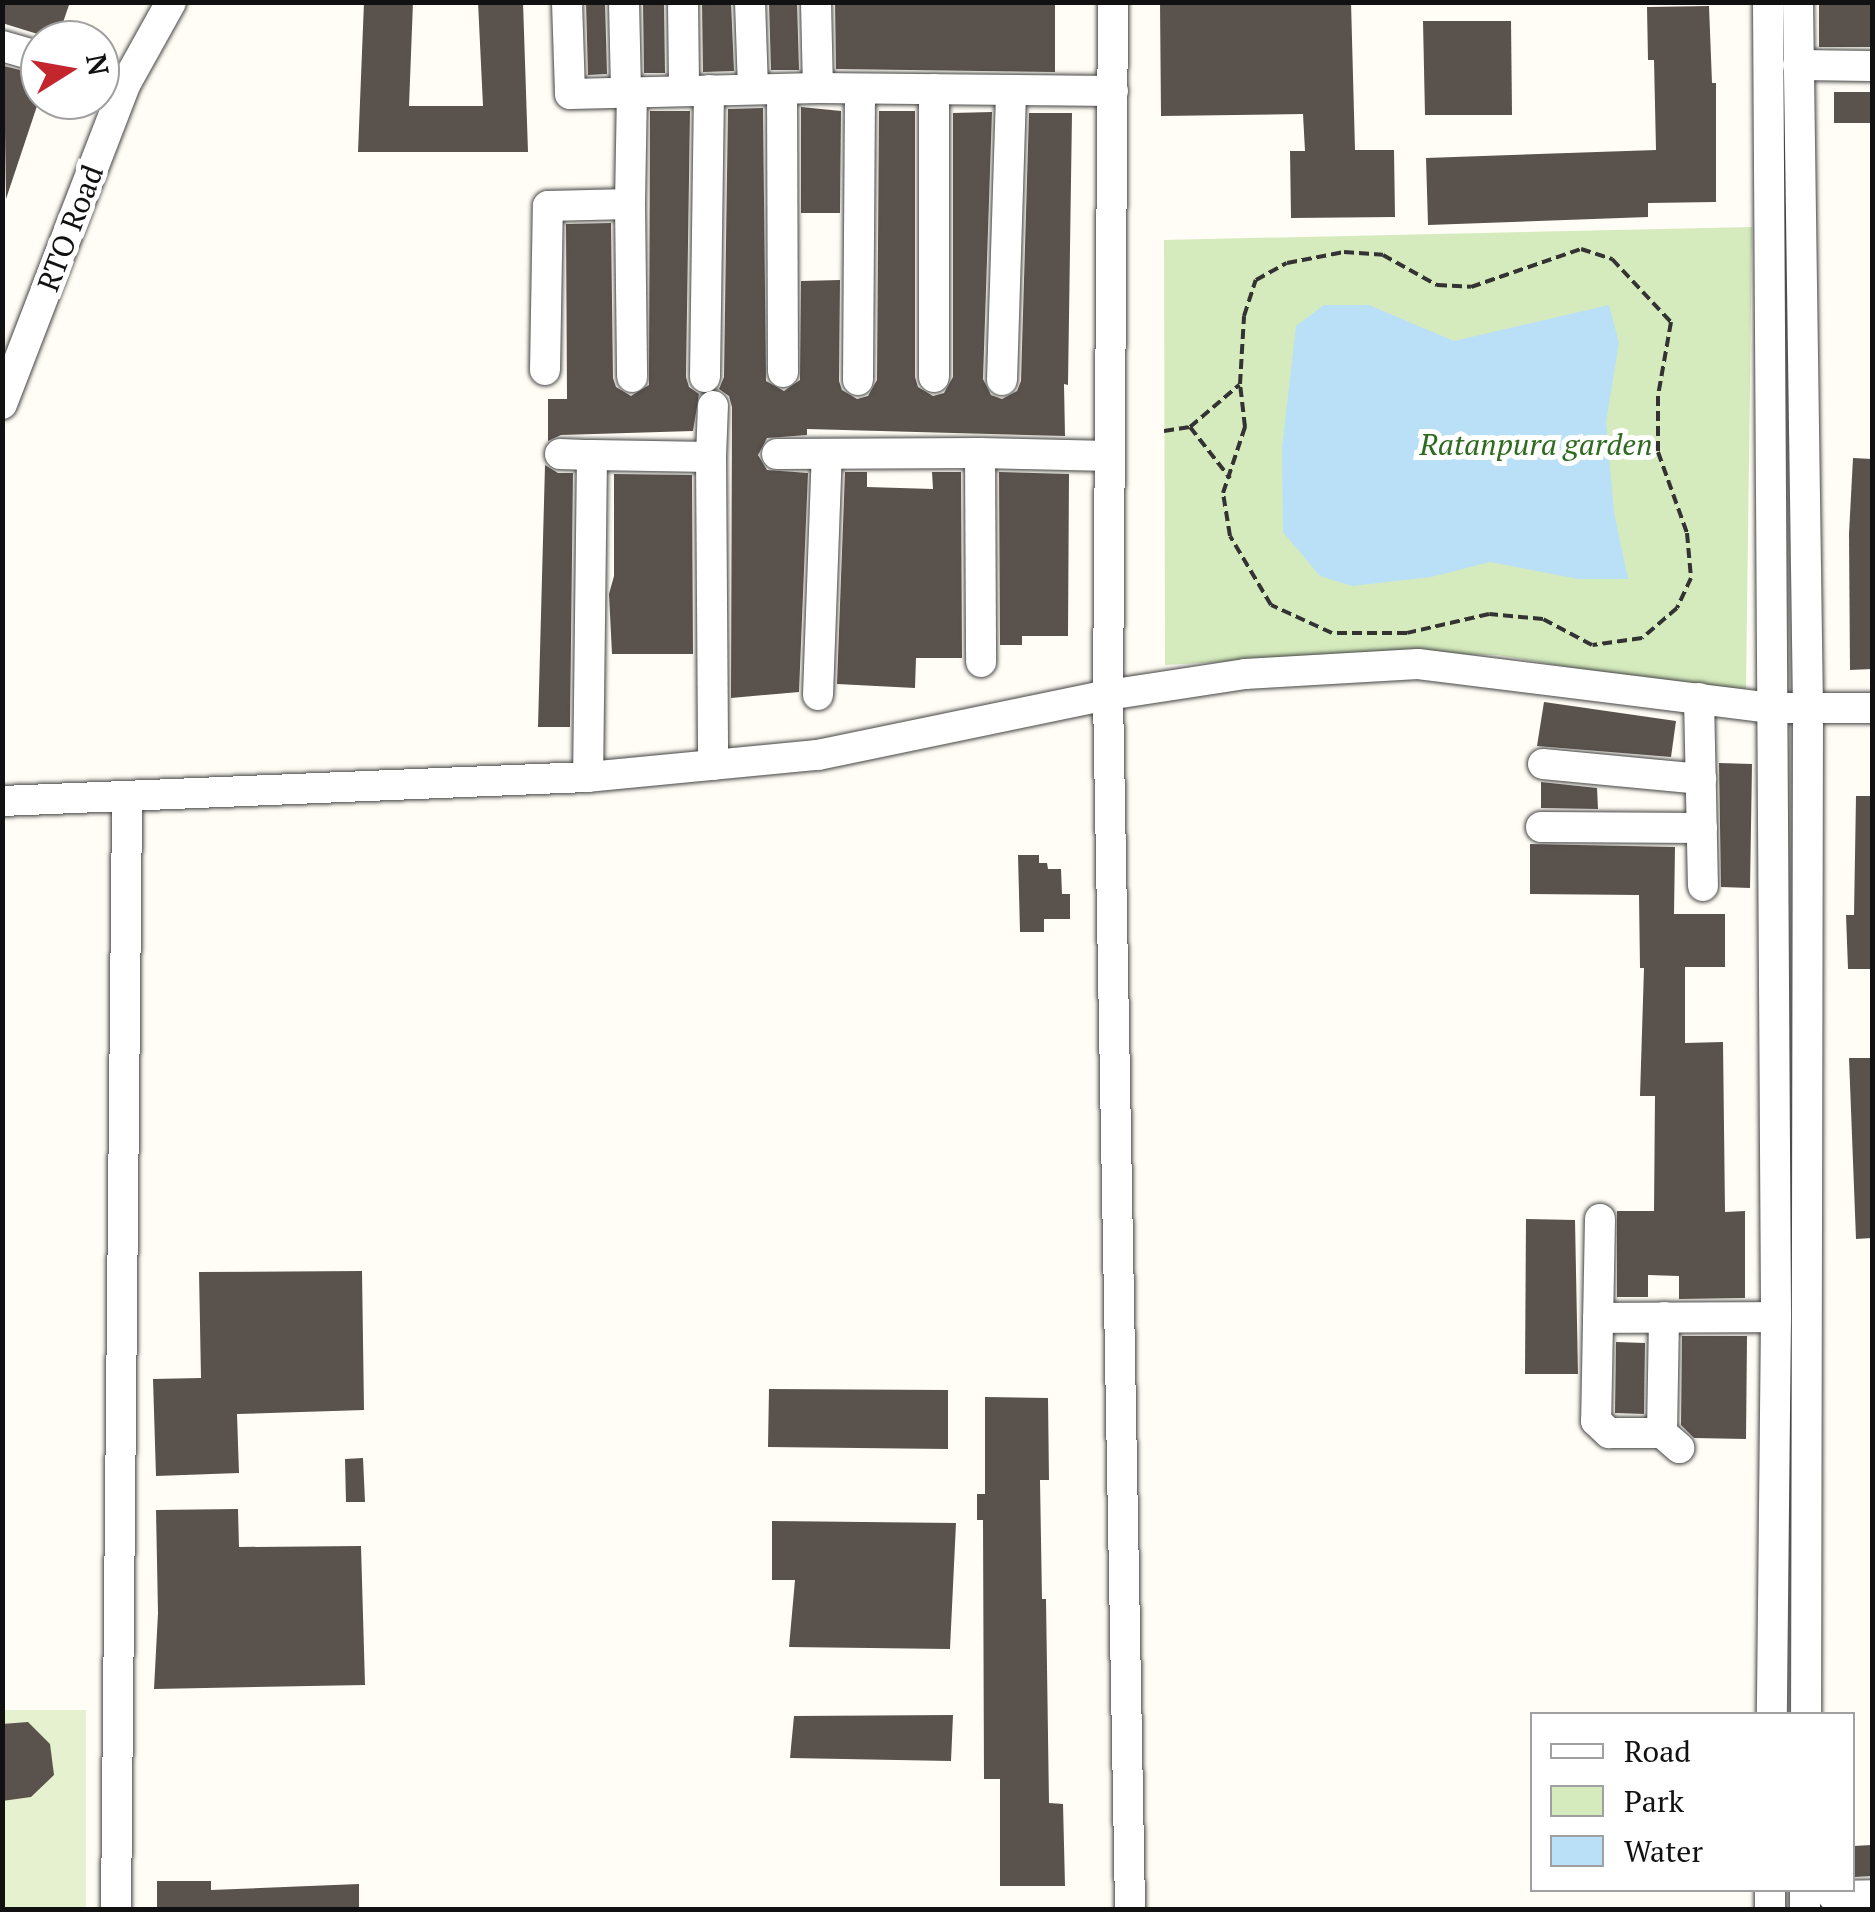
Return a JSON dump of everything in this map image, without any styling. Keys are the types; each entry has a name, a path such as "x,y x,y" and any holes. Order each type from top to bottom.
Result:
{"street":[{"name":"RTO Road","path":"120,70 171,2"},
{"path":"568,2 570,94 818,88 1112,91"},
{"path":"624,2 629,91 632,377"},
{"path":"683,2 697,90 709,391 713,765"},
{"path":"750,2 768,89 783,372"},
{"path":"816,2 818,88"},
{"path":"1114,2 1108,695 1130,1910"},
{"path":"1768,2 1776,1317 1772,1712"},
{"path":"1798,2 1808,708 1806,1712"},
{"path":"1798,65 1872,66"},
{"path":"858,380 860,88"},
{"path":"934,90 934,377"},
{"path":"1002,380 1011,90"},
{"name":"RTO Road","path":"2,404 99,120"},
{"path":"545,370 548,206 630,204"},
{"path":"980,453 981,662"},
{"path":"560,454 711,457"},
{"path":"777,454 1110,456"},
{"path":"818,694 826,454"},
{"path":"588,777 592,455"},
{"path":"2,801 588,777 818,756 1108,695 1245,674 1418,664 1773,708 1872,708"},
{"path":"1699,698 1703,886"},
{"path":"1543,764 1700,779"},
{"path":"116,1910 127,796"},
{"path":"1541,827 1702,828"},
{"path":"1600,1219 1595,1411 1600,1429 1670,1440 1664,1317"},
{"path":"1598,1318 1776,1317"},
{"path":"1805,1910 1819,1893 1872,1895"}],"path":[{"path":"1581,249 1612,259 1671,322 1658,396 1658,452 1688,533 1691,578 1677,608 1642,638 1592,645 1543,619 1489,614 1407,633 1332,633 1271,605 1230,536 1223,494 1245,427 1240,384 1244,316 1256,280 1286,263 1344,252 1383,255 1437,285 1471,286 1581,249"},
{"path":"1164,430 1190,427 1240,384"},
{"path":"1190,427 1230,478"}],"green space":[{"name":"Ratanpura garden","path":"1752,227 1746,689 1653,682 1498,655 1373,654 1165,665 1164,240"},
{"path":"3,1710 86,1710 86,1909 3,1910"}],"water":[{"path":"1324,305 1369,305 1454,341 1609,305 1619,343 1606,422 1614,512 1628,579 1578,579 1490,562 1431,577 1352,586 1320,576 1283,532 1282,448 1296,326"}],"building":[{"path":"2,2 70,2 64,20 20,20 20,29 2,23"},
{"path":"364,2 413,2 409,106 483,106 478,2 523,2 528,152 358,152"},
{"path":"586,2 605,2 607,74 588,75"},
{"path":"643,2 664,2 665,73 644,73"},
{"path":"702,2 731,2 734,71 703,72"},
{"path":"769,2 797,2 799,70 771,70"},
{"path":"835,2 1055,2 1055,72 836,69"},
{"path":"1160,2 1351,2 1355,150 1394,150 1395,217 1291,218 1290,151 1305,151 1303,114 1161,116"},
{"path":"1819,2 1872,2 1872,47 1819,47"},
{"path":"1709,6 1712,83 1716,83 1716,202 1648,203 1648,217 1428,225 1426,158 1656,150 1654,60 1648,60 1647,7"},
{"path":"1423,21 1511,21 1512,115 1425,115"},
{"path":"4,66 20,70 20,120 32,120 6,199"},
{"path":"1834,92 1872,92 1872,123 1834,123"},
{"path":"801,107 841,111 840,213 801,213"},
{"path":"763,108 766,381 784,391 800,380 801,281 840,280 839,381 842,390 857,399 868,396 877,380 879,111 915,111 915,377 918,387 933,396 944,393 953,377 953,113 992,112 983,379 991,395 1002,399 1017,391 1021,381 1029,113 1072,113 1068,385 1064,384 1065,436 807,429 807,435 767,438 758,455 767,470 808,473 799,692 731,698 732,407 729,396 719,389 724,377 728,109"},
{"path":"650,111 690,111 686,377 689,387 699,394 693,431 561,435 548,441 548,399 567,399 566,224 611,223 613,378 616,387 631,396 649,385"},
{"path":"1853,458 1872,459 1872,669 1850,670 1849,534"},
{"path":"545,465 558,473 573,473 570,727 538,727"},
{"path":"845,472 867,472 867,487 933,489 932,472 961,472 962,658 916,658 915,688 837,684"},
{"path":"999,472 1069,474 1068,636 1022,636 1022,645 1000,645"},
{"path":"614,474 692,475 693,654 612,654 609,594 614,576"},
{"path":"1544,702 1676,721 1671,757 1537,746"},
{"path":"1719,763 1752,764 1750,888 1721,887"},
{"path":"1541,782 1597,788 1598,809 1541,808"},
{"path":"1856,796 1872,796 1872,969 1848,969 1846,915 1854,915"},
{"path":"1530,844 1675,847 1674,914 1725,914 1725,967 1685,967 1685,1043 1723,1042 1725,1212 1745,1211 1745,1298 1679,1299 1679,1276 1648,1275 1648,1297 1617,1297 1617,1211 1654,1211 1655,1096 1640,1096 1644,968 1640,968 1639,895 1530,894"},
{"path":"1018,855 1039,855 1039,863 1047,863 1048,869 1061,869 1062,894 1070,894 1070,919 1044,919 1044,932 1020,932"},
{"path":"1849,1058 1872,1058 1872,1238 1856,1239"},
{"path":"1526,1219 1575,1220 1578,1374 1525,1374"},
{"path":"362,1271 364,1410 237,1414 239,1473 156,1476 153,1379 201,1378 199,1272"},
{"path":"1682,1336 1747,1336 1746,1439 1694,1438 1681,1425"},
{"path":"1616,1342 1645,1343 1644,1414 1615,1413"},
{"path":"769,1389 948,1390 948,1449 768,1447"},
{"path":"985,1397 1048,1398 1049,1480 1040,1480 1049,1803 1063,1804 1065,1886 1000,1886 1000,1779 984,1779 983,1520 977,1520 977,1494 985,1494"},
{"path":"363,1458 365,1502 346,1502 345,1459"},
{"path":"238,1509 239,1547 361,1546 365,1685 154,1689 158,1613 156,1510"},
{"path":"772,1521 956,1523 950,1649 789,1647 795,1580 772,1580"},
{"path":"953,1715 951,1761 790,1758 794,1716"},
{"path":"28,1722 50,1744 54,1775 31,1797 2,1801 2,1724"},
{"path":"1872,1845 1872,1876 1855,1877 1855,1846"},
{"path":"157,1881 211,1881 211,1890 359,1884 359,1910 157,1910"}]}
